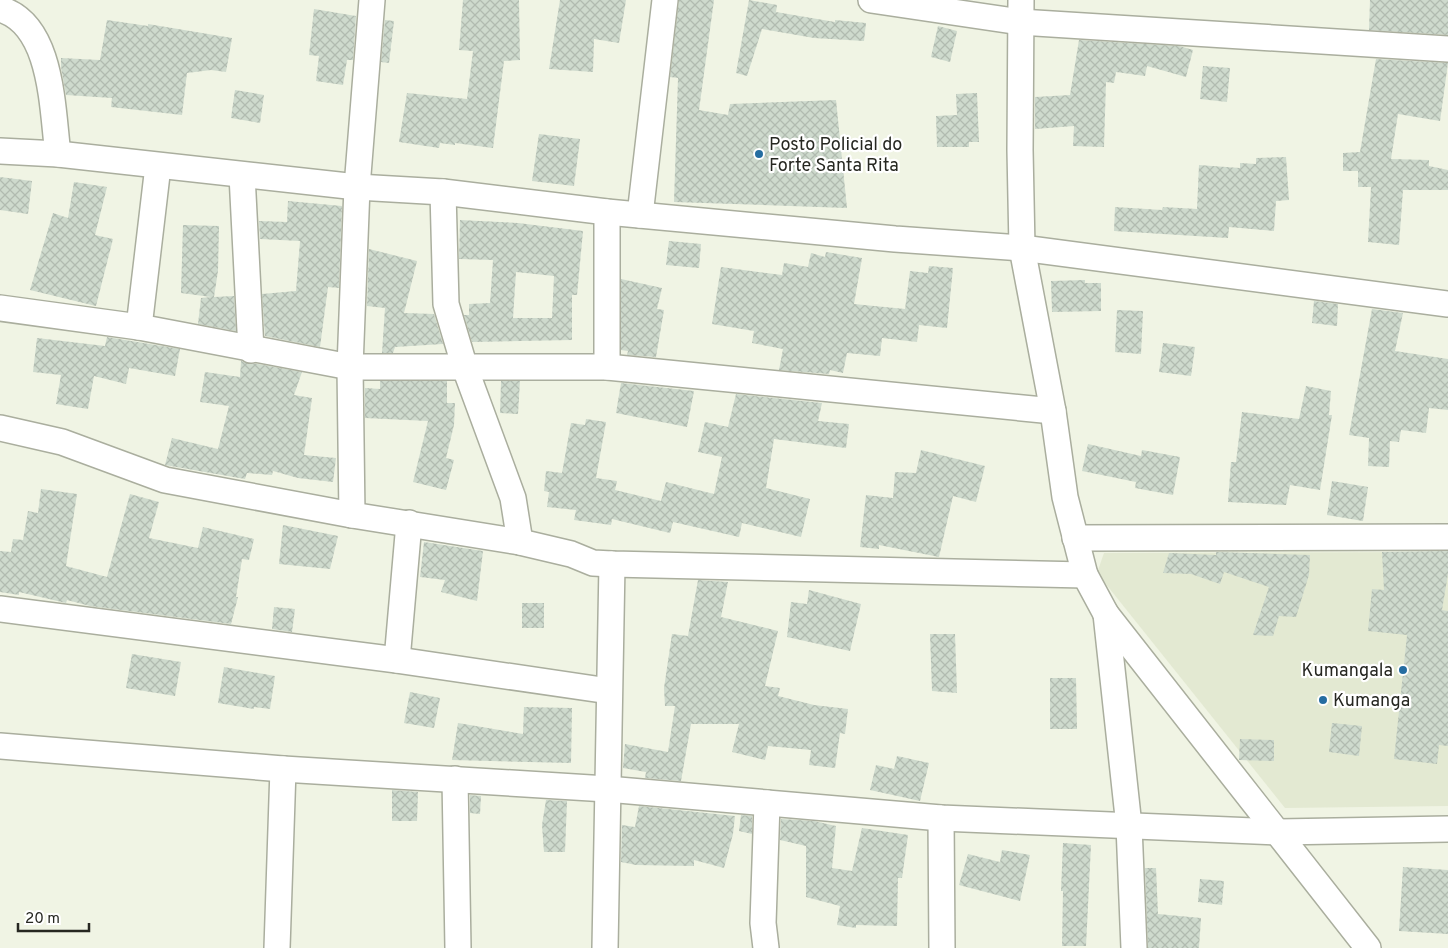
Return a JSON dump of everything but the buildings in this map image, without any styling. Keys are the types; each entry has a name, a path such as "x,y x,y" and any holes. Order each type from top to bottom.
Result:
{"street":[{"path":"352,515 350,368 356,187 372,0"},
{"path":"640,215 665,0"},
{"path":"871,0 1020,11 1448,49"},
{"path":"0,9 8,11 26,23 44,52 58,154"},
{"path":"1020,11 1022,248 1053,411 1065,496 1085,574 1106,614 1279,832 1368,948"},
{"path":"0,151 58,154 356,187 443,192 607,212 1022,248 1448,304"},
{"path":"139,327 158,166"},
{"path":"242,174 251,350"},
{"path":"443,192 446,304 464,368 513,498 520,542"},
{"path":"607,212 607,367"},
{"path":"0,308 139,327 350,368 607,367 1053,411"},
{"path":"0,428 62,442 165,480 352,515 520,542 571,554 593,562 612,564 1085,574"},
{"path":"397,660 409,523"},
{"path":"1075,538 1448,537"},
{"path":"605,948 612,564"},
{"path":"0,609 397,660 609,691"},
{"path":"1106,614 1129,826 1134,948"},
{"path":"0,746 283,769 607,789 941,818 1279,832 1448,830"},
{"path":"277,948 283,769"},
{"path":"455,779 458,948"},
{"path":"766,948 762,923 767,803"},
{"path":"941,818 942,948"}],"shaded area":[{"name":"Kumanga","path":"1448,552 1448,806 1285,808 1097,573 1104,553"}],"place":[{"name":"Posto Policial do Forte Santa Rita","path":"759,154"},
{"name":"Kumangala","path":"1403,670"},
{"name":"Kumanga","path":"1323,700"}]}
